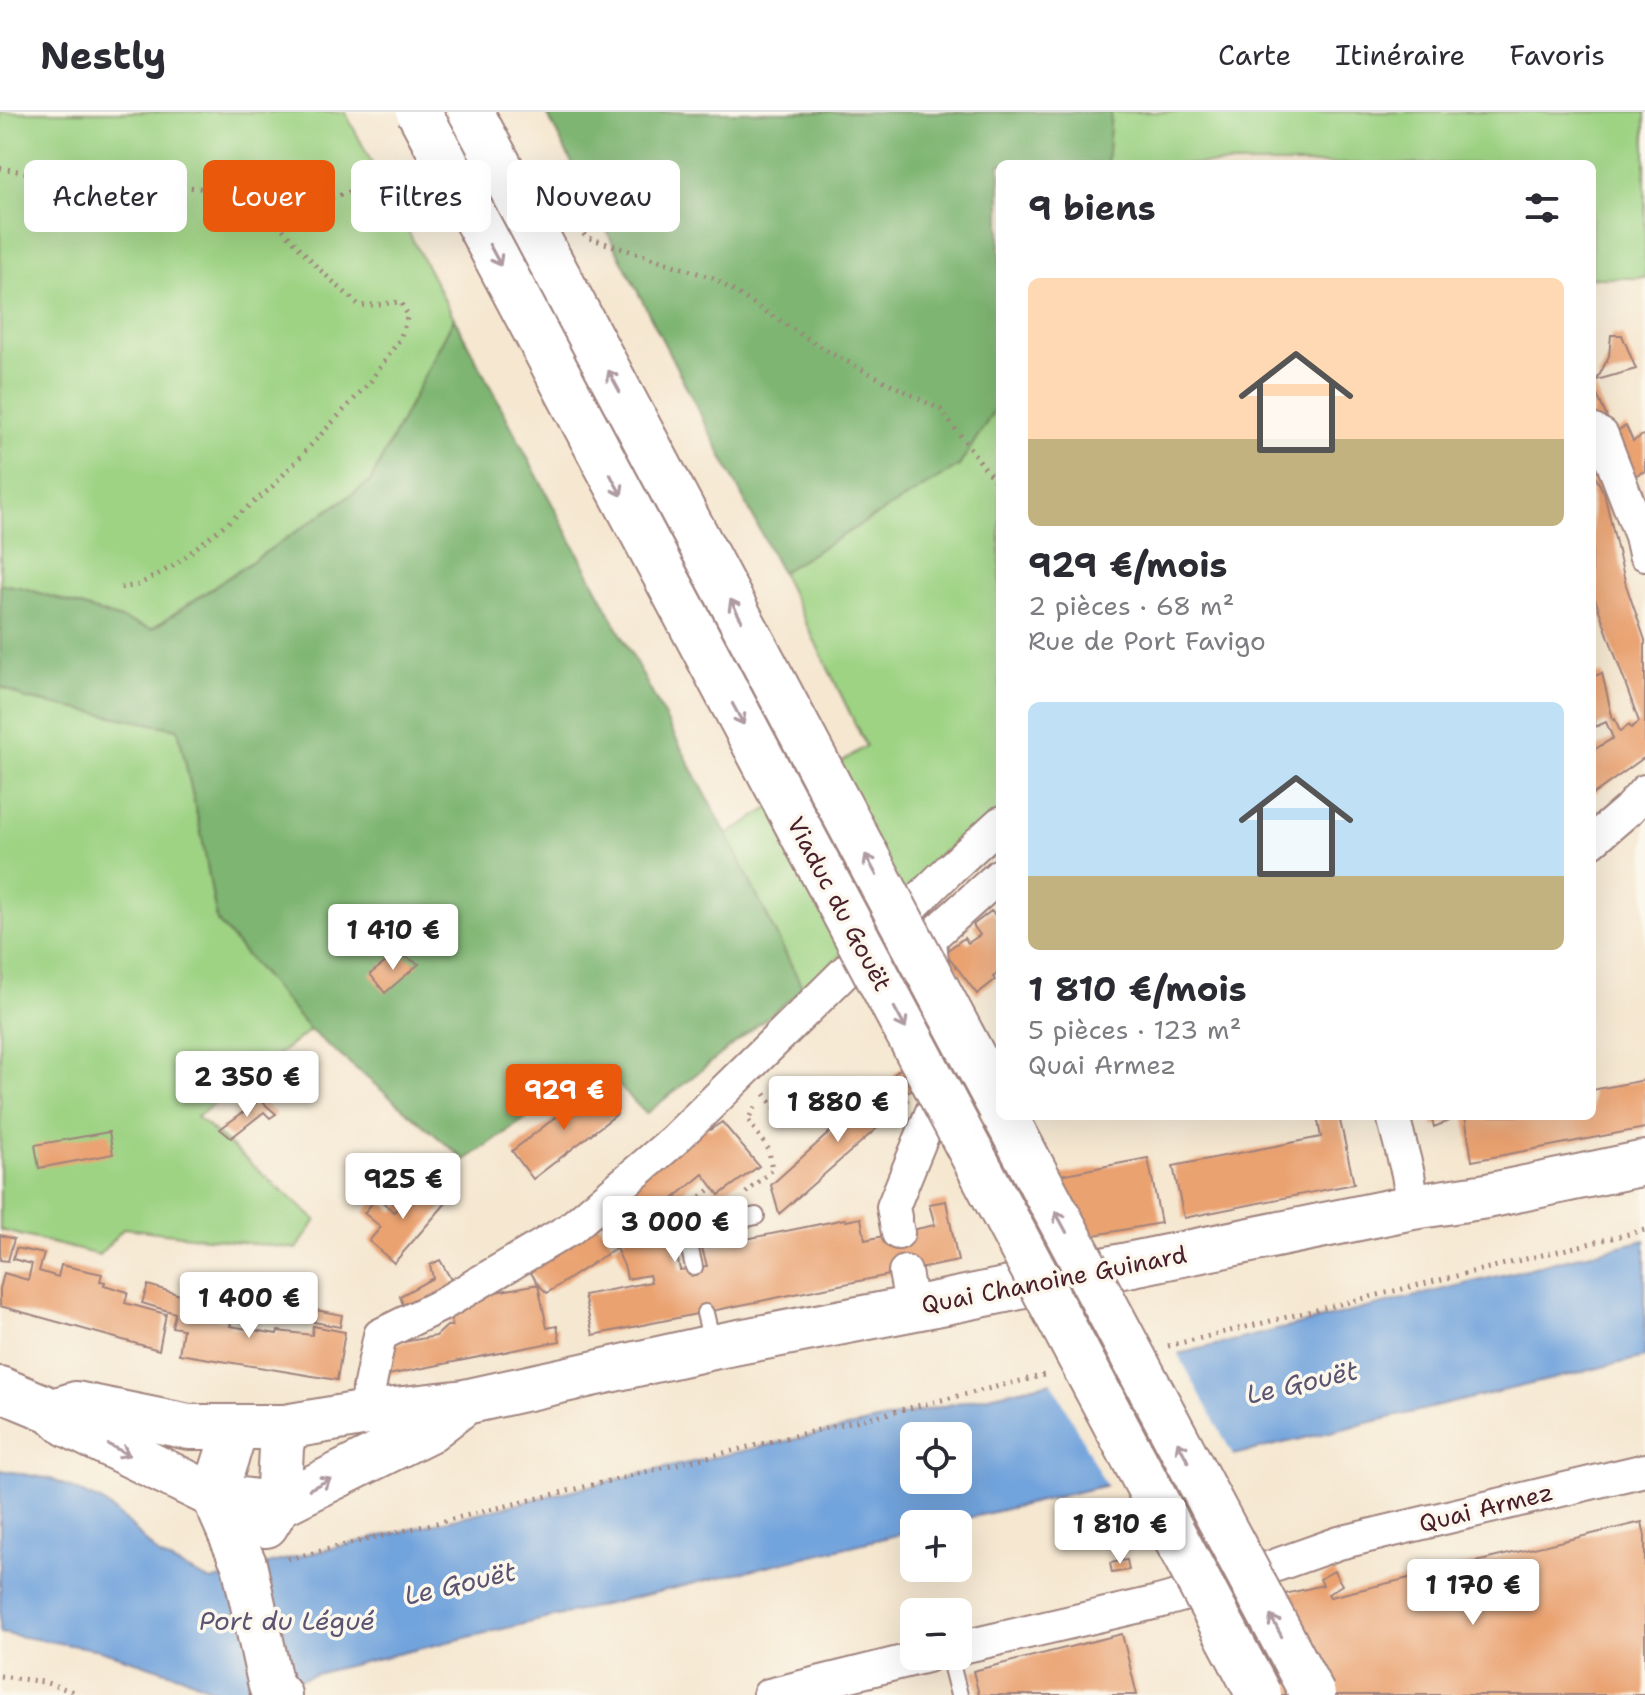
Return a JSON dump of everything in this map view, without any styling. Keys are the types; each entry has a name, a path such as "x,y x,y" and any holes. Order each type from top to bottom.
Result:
{"main road":[{"name":"Viaduc du Gouët","path":"419,112 1259,1695"},
{"name":"Viaduc du Gouët","path":"471,112 996,1099"},
{"path":"1007,1120 1313,1695"},
{"name":"Quai Chanoine Guinard","path":"53,1411 76,1404 189,1427 285,1427 367,1413 465,1402 709,1330 908,1291 1487,1196 1645,1163"},
{"path":"0,1389 53,1411 67,1424 246,1501"},
{"name":"Quai Chanoine Guinard","path":"246,1501 429,1430 465,1402"},
{"path":"236,1427 246,1501 244,1564 271,1692"},
{"path":"244,1564 246,1501 281,1448 285,1427"}],"street":[{"path":"1596,432 1602,435 1644,541"},
{"path":"1596,838 1645,791"},
{"path":"367,1413 380,1335 441,1305 570,1229 673,1141 996,827"},
{"path":"898,1233 893,1207 942,1087 930,938 996,879"},
{"path":"1394,1120 1413,1207"},
{"name":"Quai Armez","path":"972,1645 1220,1585 1339,1543 1645,1470"},
{"path":"778,1694 900,1663"}],"lane":[{"path":"694,1267 686,1232 756,1216"},
{"path":"953,1670 959,1695"}],"path":[{"path":"0,168 52,177 203,188"},
{"path":"119,588 138,585 173,566 270,489 370,382 400,339 408,315 400,302 360,306 319,269 285,232"},
{"path":"582,232 586,237 713,278 832,354 941,410 996,483"},
{"path":"740,1198 772,1170 769,1150 748,1120 762,1090 776,1110 802,1120 829,1119 845,1104"},
{"path":"680,1214 713,1187"},
{"path":"1153,1349 1645,1230"},
{"path":"288,1559 1060,1372"},
{"path":"0,1676 44,1682 71,1691 73,1695"}],"green space":[{"path":"0,112 345,112 370,160 351,160 351,232 408,232 454,318 370,482 151,629 24,588 0,584"},
{"path":"546,112 1111,112 1107,160 996,160 996,407 959,466 781,572 607,232 680,232 680,160 571,160"},
{"path":"1111,112 1645,112 1645,278 1596,278 1596,160 1107,160"},
{"path":"454,318 727,835 803,989 646,1114 601,1067 465,1160 310,1030 217,921 178,729 26,699 0,686 0,584 24,588 152,629 370,482"},
{"path":"996,407 996,813 946,862 803,989 727,835 866,746 781,572 959,466"},
{"path":"0,686 26,699 178,729 217,921 310,1030 197,1117 316,1220 297,1249 124,1228 99,1255 0,1230"}],"water":[{"name":"Port du Légué","path":"1645,1240 1645,1357 972,1517 972,1510 900,1510 900,1534 330,1670 244,1695 224,1695 182,1676 100,1650 0,1633 0,1470 51,1479 103,1502 159,1556 211,1581 271,1563 652,1471 1191,1351"}],"pier":[{"path":"1176,1350 1235,1459 1108,1489 1050,1378"}],"building":[{"path":"1611,335 1622,335 1636,369 1597,380 1609,356"},
{"path":"1596,392 1608,420 1596,424"},
{"path":"1626,426 1633,441 1645,434 1645,471 1634,476 1614,432"},
{"path":"1596,478 1604,493 1626,585 1645,640 1645,757 1596,792 1596,749 1613,738 1606,722 1596,727 1596,675 1602,673 1613,720 1620,732 1639,722 1596,602"},
{"path":"991,911 996,916 995,980 977,994 945,952 964,938 968,943 980,935 973,925"},
{"path":"398,953 419,964 385,993 370,974"},
{"path":"916,1055 931,1072 909,1092 893,1075"},
{"path":"889,1079 908,1101 779,1214 771,1185"},
{"path":"1645,1080 1645,1128 1472,1161 1466,1120 1596,1120 1596,1089"},
{"path":"596,1086 617,1114 533,1179 512,1151"},
{"path":"260,1100 276,1114 270,1118 264,1112 231,1138 220,1129"},
{"path":"1318,1120 1340,1120 1354,1184 1184,1218 1173,1166 1321,1137"},
{"path":"1432,1120 1451,1120 1434,1127"},
{"path":"722,1122 759,1166 719,1195 703,1174 656,1213 676,1251 680,1270 707,1266 702,1248 845,1219 861,1218 865,1240 935,1225 929,1204 946,1201 958,1261 593,1335 584,1295 651,1282 649,1275 627,1279 615,1246 626,1237 601,1206 704,1123 710,1130"},
{"path":"109,1132 113,1154 39,1168 35,1145"},
{"path":"1148,1158 1161,1223 1006,1251 992,1193 1019,1183"},
{"path":"420,1181 446,1203 394,1263 369,1241 381,1227 364,1213 377,1197 394,1212"},
{"path":"595,1219 616,1248 547,1293 526,1265"},
{"path":"0,1235 14,1239 8,1261 0,1260"},
{"path":"16,1248 44,1254 39,1271 58,1277 61,1265 102,1274 100,1281 105,1282 104,1285 128,1292 125,1303 166,1314 159,1350 0,1306 4,1273 28,1280 32,1264 13,1259"},
{"path":"440,1260 457,1290 406,1314 400,1296 433,1278 430,1265"},
{"path":"538,1284 547,1328 557,1326 560,1341 378,1377 387,1345 436,1336 447,1326 452,1326 448,1305 459,1299"},
{"path":"148,1285 219,1307 217,1319 231,1322 230,1326 277,1334 278,1331 312,1335 313,1326 345,1332 337,1380 179,1354 183,1329 172,1327 175,1313 142,1303"},
{"path":"316,1310 342,1315 340,1327 314,1322"},
{"path":"1642,1522 1645,1536 1645,1695 1275,1695 1252,1602 1323,1585 1320,1579 1334,1571 1342,1585 1328,1594 1330,1597"},
{"path":"1127,1560 1129,1570 1112,1573 1110,1563"},
{"path":"1122,1634 1137,1695 979,1695 973,1671"}],"water label":[{"name":"Le Gouët","path":"1302,1382"},
{"name":"Le Gouët","path":"460,1583"}]}
